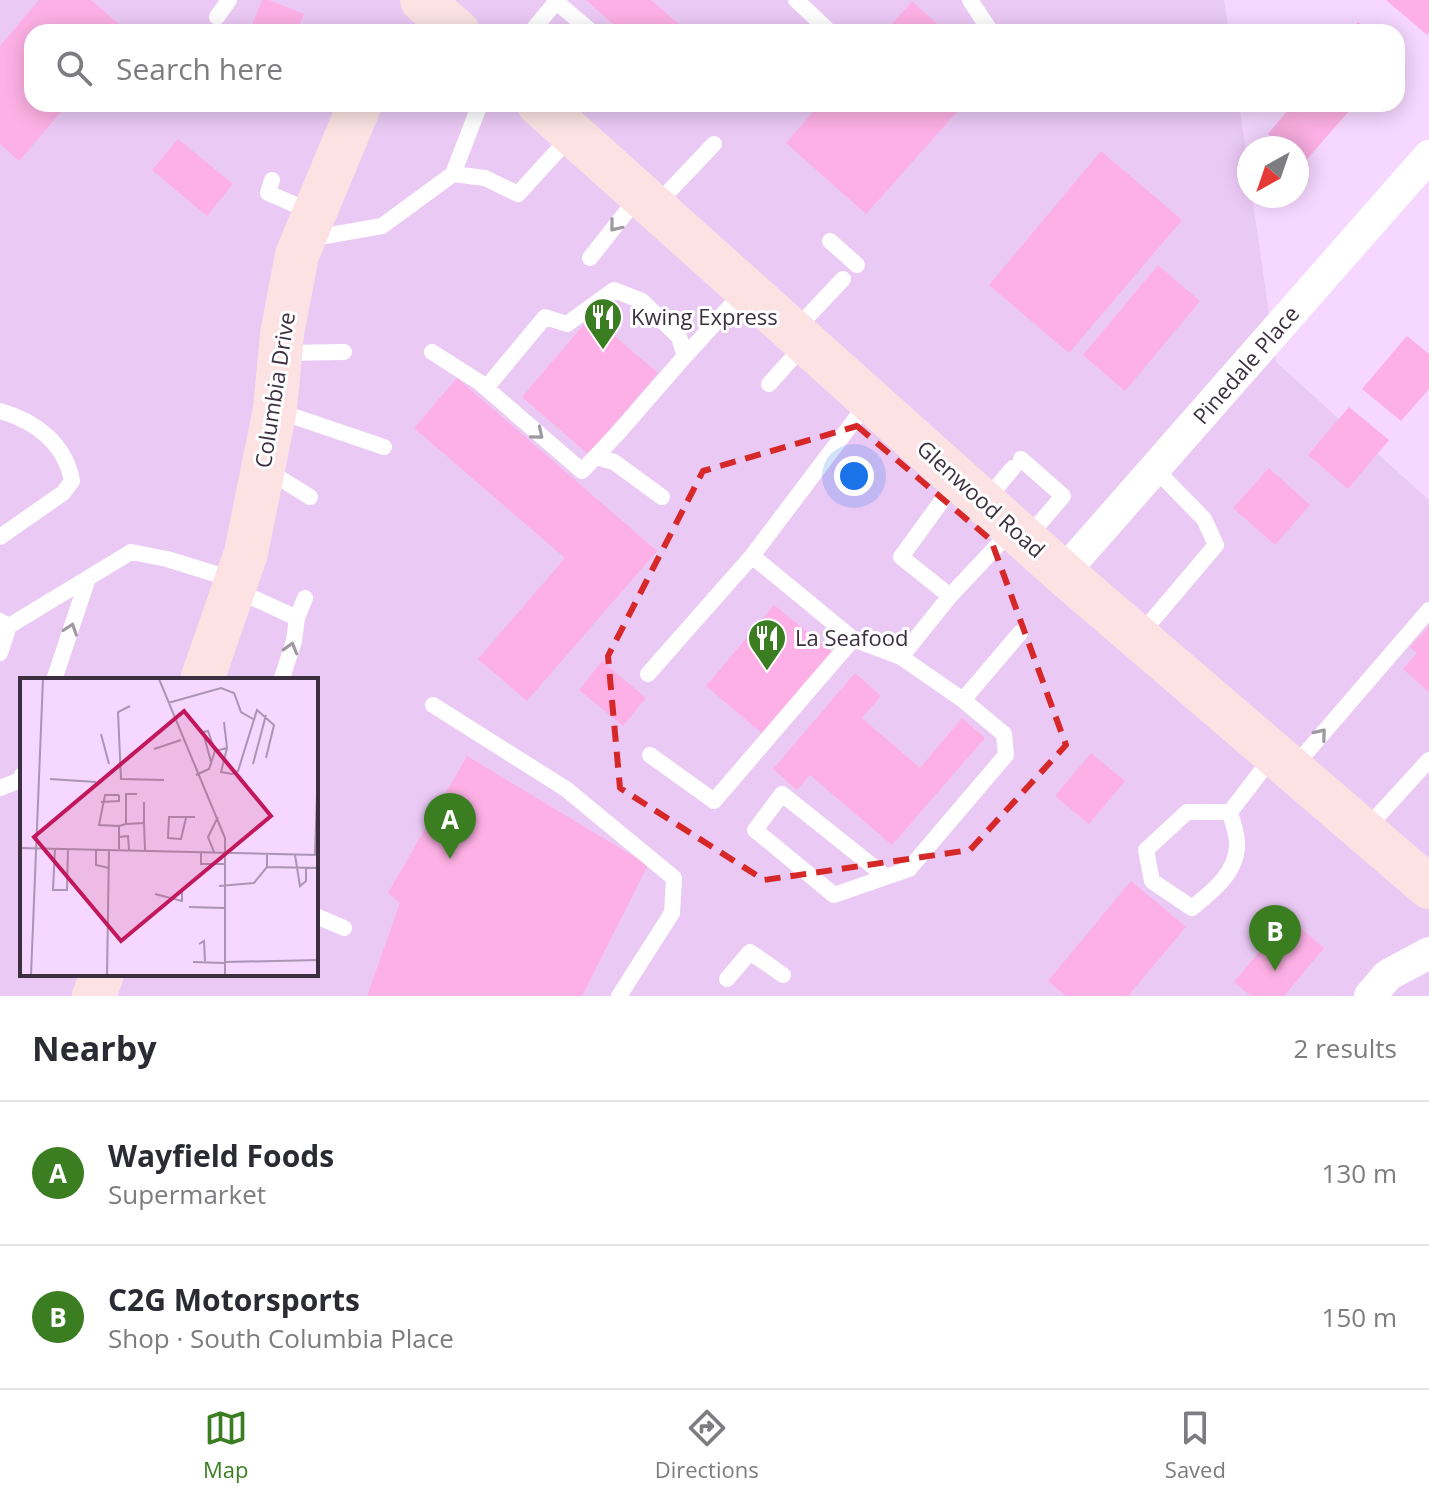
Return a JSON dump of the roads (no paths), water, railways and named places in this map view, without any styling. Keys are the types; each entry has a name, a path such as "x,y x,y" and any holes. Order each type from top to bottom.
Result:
{"main road":[{"name":"Columbia Drive","path":"203,678 246,553 275,409 280,353 297,255 357,112"},
{"name":"Glenwood Road","path":"561,119 647,201 1063,573 1429,887"},
{"path":"94,996 101,976"}],"street":[{"name":"Pinedale Place","path":"1063,573 1429,156"},
{"path":"1370,996 1388,975 1429,953"}],"lane":[{"path":"217,17 229,0"},
{"path":"796,0 822,24"},
{"path":"970,0 986,24"},
{"path":"537,24 555,1 582,24"},
{"path":"272,180 268,193 308,226 382,226 453,174 477,112"},
{"path":"453,174 485,178 518,194 561,119"},
{"path":"590,258 647,201 714,144"},
{"path":"830,241 857,265"},
{"path":"769,384 843,279"},
{"path":"432,352 483,385 582,471 746,289"},
{"path":"483,385 545,317 567,324 614,290 642,301 679,337 685,356"},
{"path":"280,353 344,352"},
{"path":"648,674 752,556 870,400"},
{"path":"275,409 384,447"},
{"path":"0,411 24,418 48,436 69,465 72,481 63,493 0,537"},
{"path":"596,457 614,462 662,497"},
{"path":"901,657 950,596 995,512 1017,464 1063,496 995,512 901,557 950,596"},
{"path":"263,468 310,497"},
{"path":"1138,637 1216,545 1204,519 1155,469"},
{"path":"0,653 5,624 131,552 167,559 235,585 297,618"},
{"path":"752,556 853,639 901,657 963,700 1004,734 1006,755 909,869 834,895 755,830 782,794 885,876"},
{"path":"55,678 88,578"},
{"path":"282,678 305,598"},
{"path":"1230,812 1238,843 1233,865 1216,888 1192,908 1152,881 1146,850 1187,812 1230,812 1350,699 1429,610"},
{"path":"963,700 1020,633"},
{"path":"650,755 714,801 853,639"},
{"path":"433,705 566,789 674,878 672,913 619,996"},
{"path":"1364,831 1429,760"},
{"path":"0,788 20,780"},
{"path":"318,917 344,928"},
{"path":"727,979 750,952 783,975"}],"place":[{"name":"Kwing Express","path":"603,351"},
{"name":"La Seafood","path":"767,672"},
{"name":"Wayfield Foods","path":"450,859"},
{"name":"C2G Motorsports","path":"1275,971"}]}
